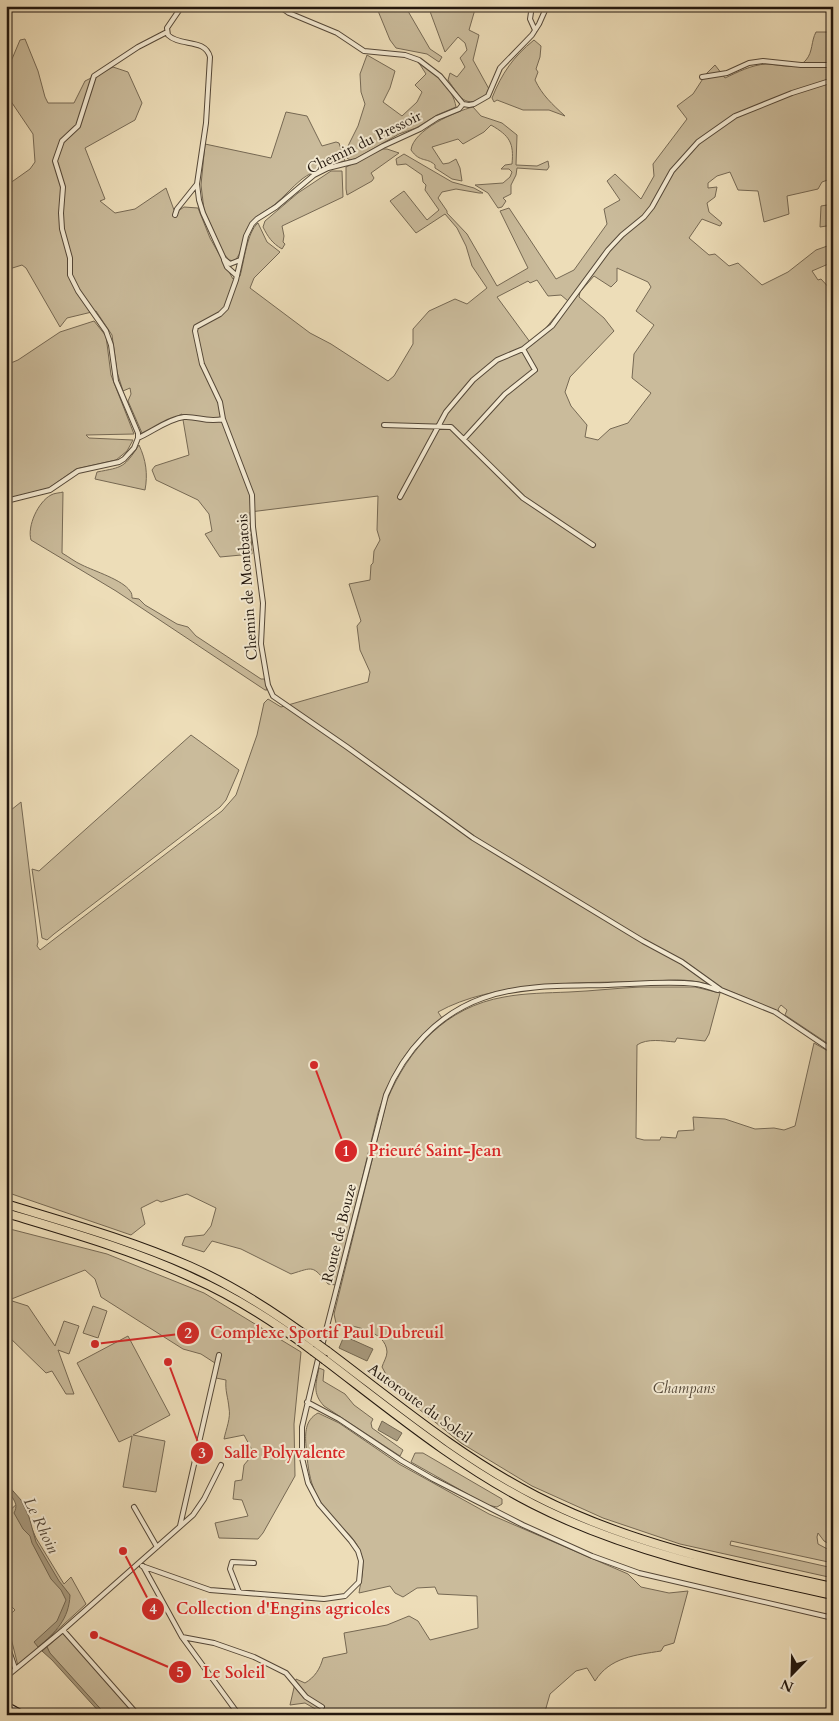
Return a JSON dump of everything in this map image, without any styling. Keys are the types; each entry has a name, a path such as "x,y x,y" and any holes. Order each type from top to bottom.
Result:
{"highway":[{"name":"Autoroute du Soleil","path":"6,1204 117,1238 189,1266 253,1300 316,1342 467,1455 560,1508 602,1526 664,1547 833,1586"},
{"name":"Autoroute du Soleil","path":"6,1213 105,1243 183,1273 248,1307 325,1360 458,1459 514,1494 556,1515 608,1537 667,1556 716,1570 833,1595"}],"street":[{"path":"6,501 56,487 78,471 119,462 129,454 138,438 138,433 116,381 108,336 102,324 78,291 70,275 70,258 62,229 63,187 55,161 62,141 78,126 94,76 138,47 167,32 169,25 182,6"},
{"path":"279,6 289,13 336,33 364,51 405,55 419,60 440,76 463,104"},
{"path":"532,6 530,18 536,30"},
{"name":"Chemin du Pressoir","path":"196,327 220,314 226,308 236,278 246,236 252,224 276,207 314,175 328,168 356,161 459,109 463,104 472,105 486,98 490,94 500,68 536,30 547,6"},
{"path":"167,32 175,41 203,46 210,57 206,123 197,184 203,213 227,267 236,278"},
{"path":"702,78 727,73 749,63 763,61 801,65 833,65"},
{"path":"400,497 446,412 473,380 497,360 523,349 552,326 608,250 622,235 644,217 652,207 672,171 698,142 735,116 792,93 833,80"},
{"path":"175,215 177,209 197,184"},
{"path":"224,259 230,264 240,260"},
{"name":"Chemin de Montbatois","path":"196,327 195,331 200,356 220,402 223,419 252,495 253,527 263,603 261,644 268,688 273,696 473,838 643,941 682,962 720,990"},
{"path":"464,439 505,394 535,370 523,349"},
{"path":"138,438 174,420 185,417 212,422 223,419"},
{"path":"384,425 451,427 523,498 593,545"},
{"name":"Route de Bouze","path":"141,1564 210,1590 324,1599 345,1596 358,1582 361,1561 358,1552 351,1541 324,1511 308,1483 302,1458 301,1440 307,1402 386,1095 398,1069 415,1045 429,1031 451,1014 484,998 527,989 696,984 720,990"},
{"path":"720,990 775,1012 833,1051"},
{"path":"180,1526 219,1354"},
{"path":"307,1402 344,1422 402,1461 433,1479 509,1518 592,1556 639,1573 833,1618"},
{"path":"6,1676 141,1564 193,1515 222,1465"},
{"path":"134,1507 157,1547"},
{"path":"239,1592 230,1569 232,1562 254,1563"},
{"path":"141,1564 182,1637 239,1715"},
{"path":"63,1630 138,1715"},
{"path":"182,1637 214,1643 254,1657 286,1673 306,1698 322,1707"},
{"path":"6,1642 16,1668"},
{"path":"6,1705 24,1715"}],"green space":[{"path":"376,6 405,6 430,49 442,57 439,62 427,54 396,48 390,40"},
{"path":"428,6 476,6 469,30 479,35 473,60 489,89 487,96 473,102 464,100 448,80 450,73 457,77 465,67 460,58 467,50 465,43 458,37 445,52"},
{"path":"816,32 833,32 833,178 822,182 818,189 787,196 789,214 764,222 758,191 738,190 730,172 717,176 708,183 708,188 717,187 715,197 707,203 709,212 722,223 720,226 702,219 689,238 709,255 715,254 729,266 738,263 762,285 788,272 816,250 833,244 833,262 812,271 818,280 821,279 833,292 833,1047 785,1015 787,1010 781,1005 778,1009 780,1013 719,987 684,980 591,982 509,989 459,1002 438,1012 442,1018 419,1038 410,1049 395,1072 383,1098 336,1285 328,1284 319,1273 312,1269 291,1274 241,1249 212,1241 204,1252 182,1245 185,1237 204,1235 211,1226 216,1208 187,1194 161,1202 157,1200 141,1208 145,1224 131,1235 6,1192 6,814 21,802 37,946 40,950 222,811 236,795 257,735 264,703 268,699 281,707 368,682 370,672 360,650 357,626 361,621 349,584 370,580 374,551 380,540 377,530 378,496 250,512 252,554 220,557 205,534 212,531 209,514 198,500 156,480 152,470 155,466 189,455 182,414 142,433 128,401 131,394 130,388 123,391 117,372 112,335 96,311 67,318 60,327 26,268 22,265 6,270 6,186 30,169 35,162 33,134 6,94 6,67 12,59 20,40 25,39 48,103 74,103 85,81 113,67 128,72 142,103 135,120 85,148 105,199 100,201 115,213 135,209 166,188 174,210 178,211 184,207 198,208 210,238 233,279 240,276 251,233 258,223 267,242 280,252 254,278 250,288 310,333 331,344 388,381 394,376 413,344 413,329 429,311 455,299 467,304 487,288 472,266 466,246 457,228 445,214 416,233 390,201 404,191 427,220 439,210 425,190 426,185 423,182 422,175 406,164 397,165 396,159 404,154 452,182 474,188 483,193 456,189 442,192 438,198 447,213 467,234 497,286 528,268 500,211 509,208 556,279 574,270 607,224 604,209 620,200 607,181 615,174 641,199 654,176 653,164 687,119 677,106 693,94 706,74 715,65 725,78 760,65 798,65 808,57","holes":["617,268 648,282 651,287 636,311 654,325 634,354 632,378 651,393 628,423 610,429 598,440 585,437 587,425 571,406 565,392 570,377 614,331 604,318 579,297 580,292 594,276 611,287 617,281","537,280 548,296 561,295 568,301 545,329 530,342 497,297 528,281 530,283"]},
{"path":"534,40 541,46 536,69 538,72 535,80 544,95 565,116 549,110 523,110 497,100 494,102 492,98 509,66"},
{"path":"367,55 395,71 383,102 402,116 417,102 422,92 415,85 426,74 419,63 442,81 451,93 456,107 350,160 347,158 347,148 358,126 365,104 361,92 360,74"},
{"path":"473,107 481,116 502,123 517,135 516,165 537,166 548,161 549,167 547,170 517,168 511,185 511,194 503,198 506,201 502,207 498,208 488,193 475,185 503,183 510,177 512,172 509,169 501,169 505,165 512,164 511,145 503,133 491,125 484,132 463,144 458,139 432,147 443,164 456,159 462,181 452,179 435,168 435,165 429,161 417,157 411,150 419,135 436,122"},
{"path":"286,112 307,116 322,146 336,142 339,143 345,161 322,168 307,176 274,205 256,217 246,231 237,258 234,261 229,260 224,254 204,210 201,185 205,144 271,158"},
{"path":"383,149 399,153 371,173 374,178 372,181 347,195 346,167"},
{"path":"331,171 342,171 343,197 282,226 283,242 285,244 282,249 271,240 265,231 263,227 265,221 298,193"},
{"path":"833,204 833,225 820,227 821,206"},
{"path":"94,321 106,336 111,375 134,434 86,435 89,438 133,440 127,451 116,460 76,469 49,488 6,499 6,365 18,360 60,332"},
{"path":"139,445 146,467 145,490 95,479 97,472 118,467 126,462"},
{"path":"63,492 62,553 79,564 121,583 131,592 132,598 139,599 145,605 177,624 188,627 196,636 261,679 265,679 267,690 116,591 31,540 32,521 42,503 51,495"},
{"path":"191,735 239,770 226,800 220,807 47,940 42,938 32,869 39,871"},
{"name":"Champans","path":"641,987 695,987 720,993 709,1034 705,1041 677,1038 675,1042 650,1041 637,1045 636,1138 660,1140 661,1137 676,1138 678,1131 694,1130 693,1117 725,1119 755,1129 774,1128 784,1130 795,1126 814,1043 833,1054 833,1546 824,1541 818,1533 817,1537 818,1544 833,1552 833,1563 731,1541 730,1545 833,1568 833,1578 680,1544 603,1518 532,1486 461,1443 394,1389 382,1367 387,1352 385,1345 375,1334 367,1330 336,1323 334,1314 387,1100 406,1063 418,1047 447,1020 483,1002 536,993"},
{"path":"6,1228 107,1254 204,1293 301,1352 294,1424 295,1476 258,1539 219,1538 215,1523 248,1516 242,1500 233,1499 235,1481 242,1480 244,1465 249,1459 252,1450 244,1435 224,1439 229,1412 226,1380 216,1378 218,1365 201,1354 183,1349 101,1297 95,1279 85,1270 9,1300 28,1306 55,1346 64,1321 79,1326 69,1354 58,1350 74,1394 66,1394 52,1371 46,1373 6,1334"},
{"path":"93,1306 107,1311 98,1338 83,1333"},
{"path":"128,1336 170,1415 133,1435 165,1441 156,1492 123,1487 132,1436 119,1442 77,1363"},
{"path":"319,1368 324,1370 323,1381 345,1394 354,1405 373,1419 371,1423 372,1428 403,1450 400,1456 324,1406 316,1392"},
{"path":"318,1413 339,1423 399,1464 489,1514 628,1574 641,1587 669,1593 688,1591 674,1643 664,1646 661,1651 624,1658 608,1667 595,1681 587,1668 576,1671 550,1694 544,1715 316,1715 317,1710 305,1703 290,1705 296,1679 305,1683 317,1672 323,1658 347,1653 344,1633 387,1625 409,1616 418,1621 430,1640 478,1628 477,1596 438,1594 435,1587 417,1588 403,1597 395,1593 390,1586 359,1593 363,1567 360,1551 353,1539 322,1504 310,1478 306,1432 310,1419"},
{"path":"415,1453 423,1453 502,1499 502,1504 497,1507 487,1505 411,1462"},
{"path":"20,1501 36,1538 64,1584 71,1577 86,1604 18,1666 6,1618 15,1610 6,1601 6,1514"},
{"path":"63,1633 135,1715 106,1715 50,1654 47,1647"}],"shaded area":[{"path":"344,1336 373,1349 367,1361 339,1348"},
{"path":"382,1421 402,1433 397,1441 378,1430"},
{"path":"6,1483 21,1500 29,1517 36,1542 59,1581 70,1595 64,1618 50,1636 38,1647 34,1642 57,1621 66,1600 61,1590 51,1579 30,1536 23,1529 14,1513 16,1509 15,1501 8,1491"},
{"path":"47,1647 50,1653 106,1715 102,1715 42,1651"}],"place":[{"name":"Prieuré Saint-Jean","path":"314,1065"},
{"name":"Complexe Sportif Paul Dubreuil","path":"95,1344"},
{"name":"Salle Polyvalente","path":"168,1362"},
{"name":"Collection d'Engins agricoles","path":"123,1551"},
{"name":"Le Soleil","path":"94,1635"}],"water label":[{"name":"Le Rhoin","path":"42,1525"}]}
